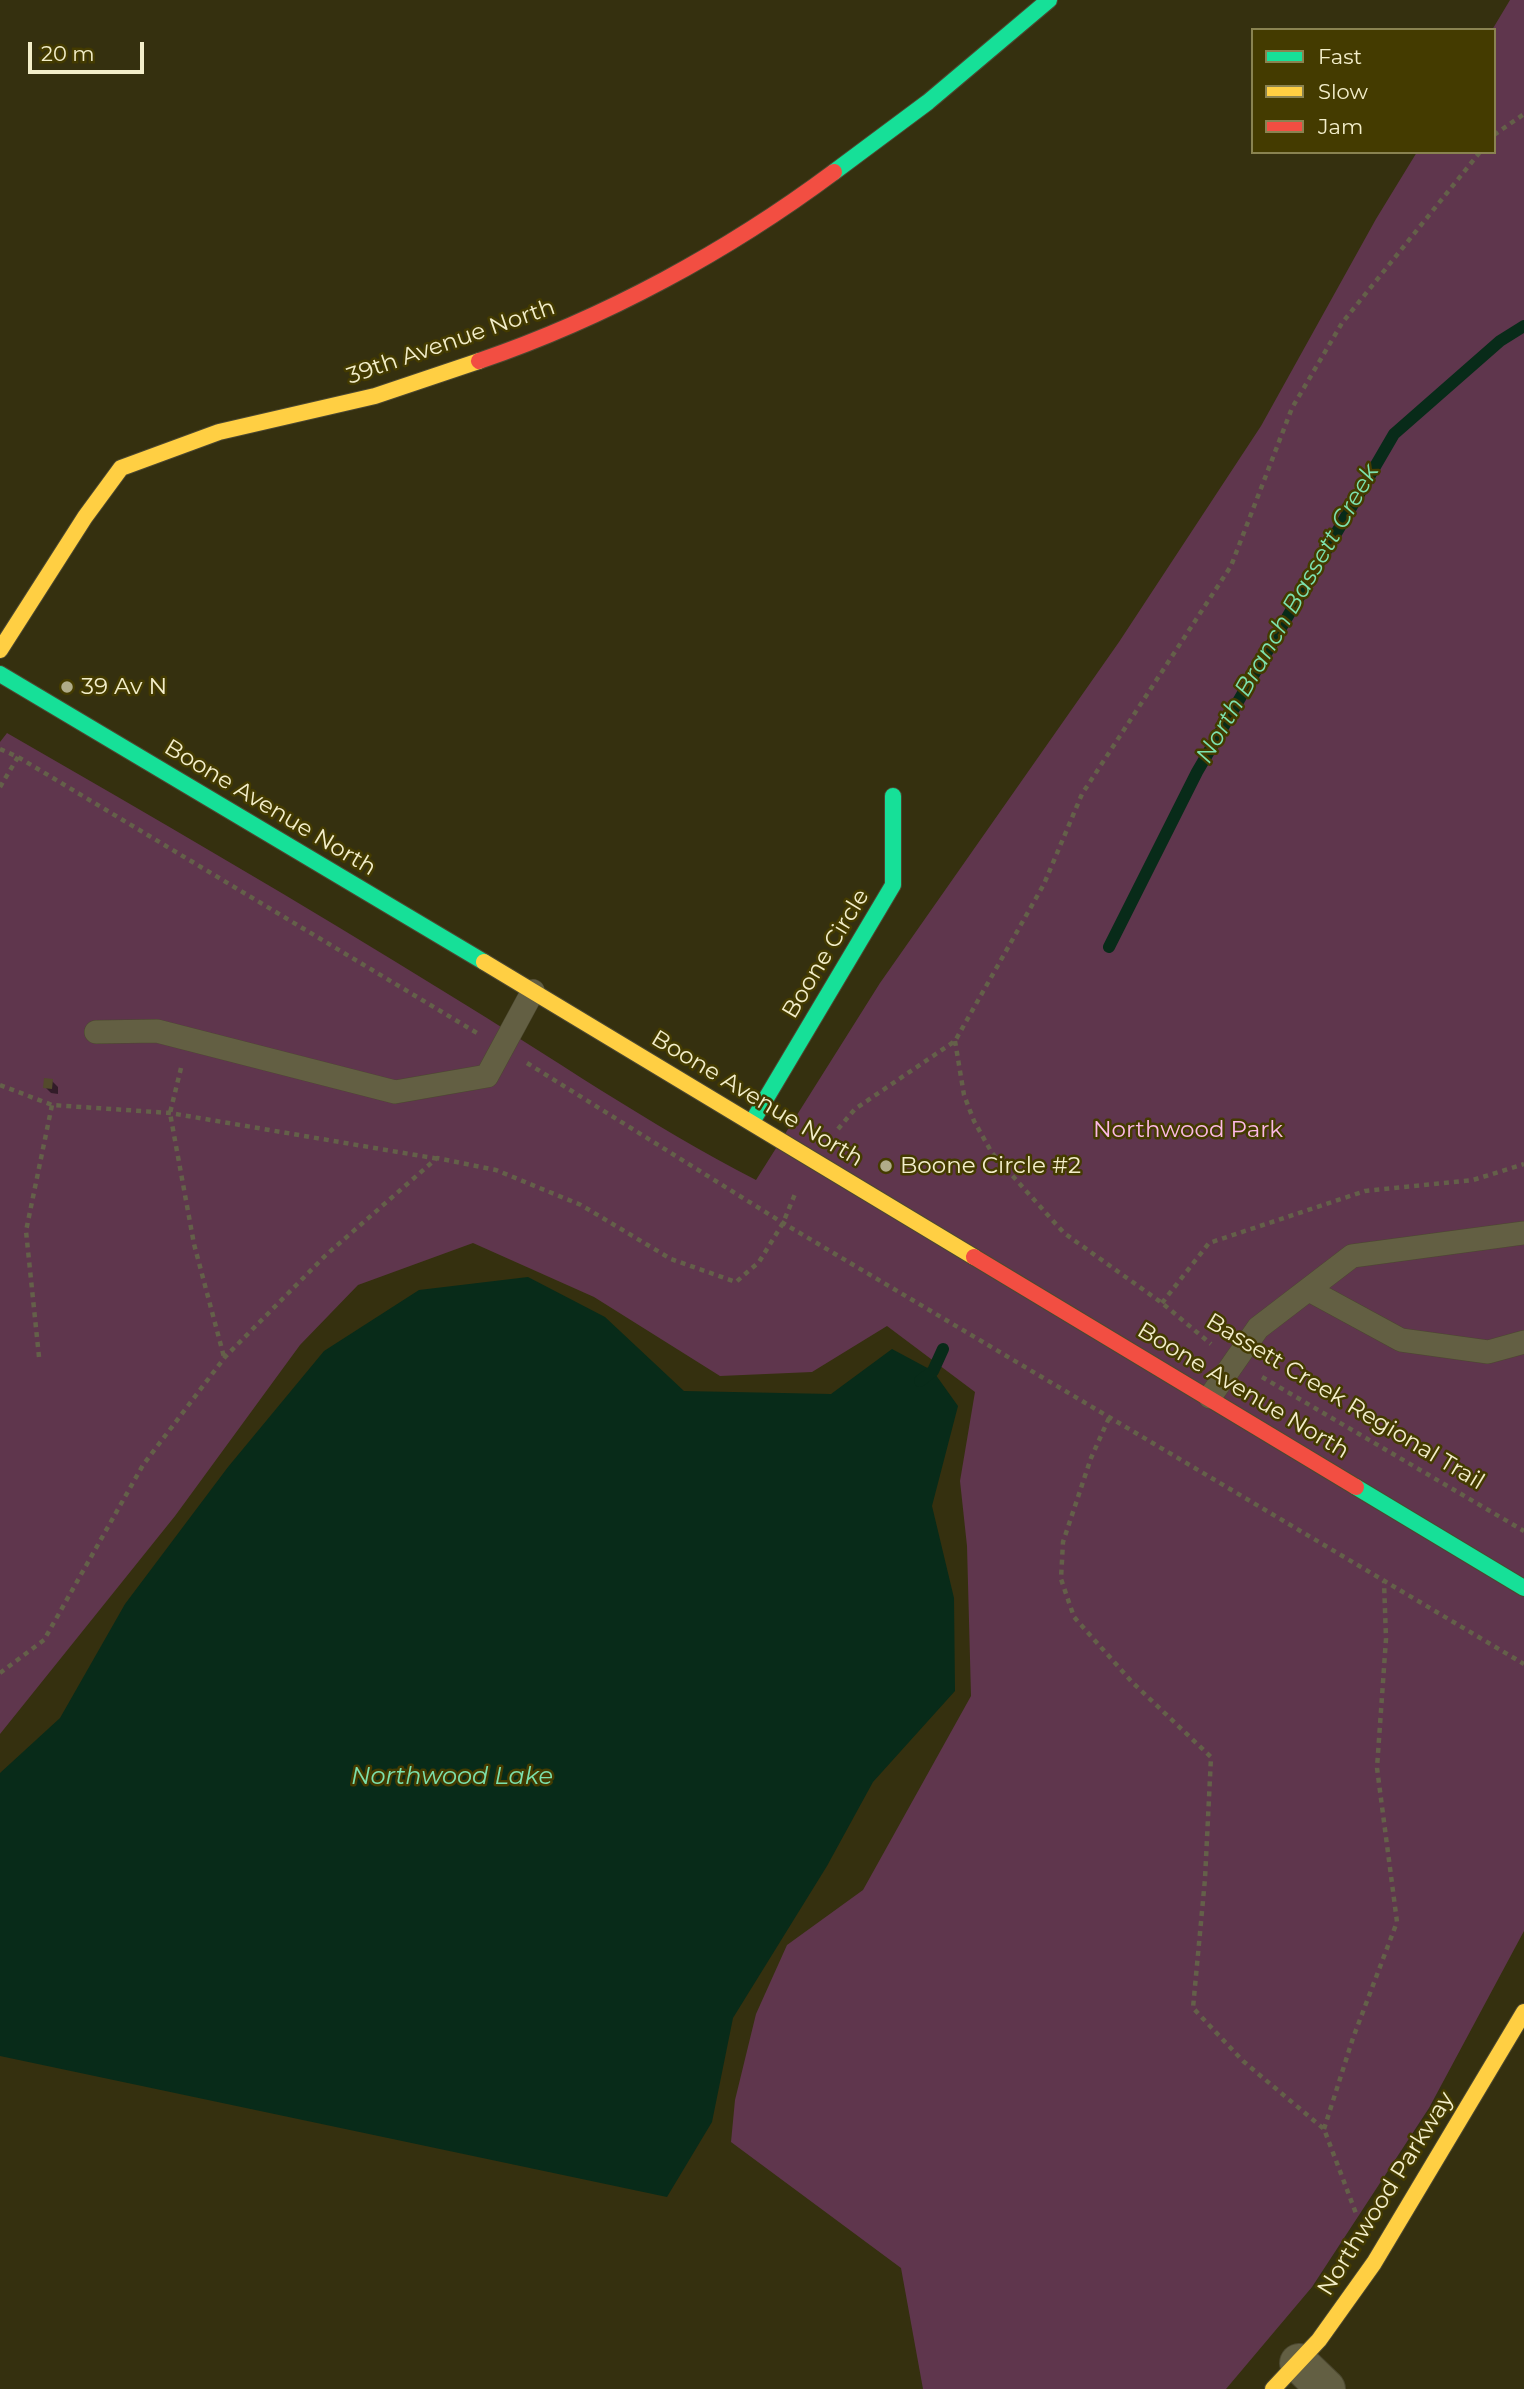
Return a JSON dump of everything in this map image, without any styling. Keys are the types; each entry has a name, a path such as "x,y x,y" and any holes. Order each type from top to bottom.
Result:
{"street":[{"name":"39th Avenue North","path":"0,650 85,517 121,467 219,432 375,396 526,345 674,276 798,199 928,102 1049,0"},
{"name":"Boone Avenue North","path":"0,674 752,1122 1524,1588"},
{"name":"Boone Circle","path":"752,1122 893,885 893,796"},
{"name":"Northwood Parkway","path":"1299,2380 1319,2340 1374,2263 1524,2012"}],"lane":[{"path":"96,1032 157,1031 395,1092 487,1076 533,991"},
{"path":"1210,1398 1258,1328 1352,1256 1524,1233"},
{"path":"1309,1290 1401,1340 1488,1352 1524,1342"}],"path":[{"path":"1496,134 1524,114"},
{"path":"0,1085 52,1105 170,1113 496,1170 581,1205 671,1259 736,1282 759,1262 783,1223 811,1158 855,1109 955,1041 1044,884 1082,794 1231,566 1292,408 1310,376 1342,323 1478,154"},
{"path":"0,749 18,757 503,1048 783,1223 1524,1664"},
{"path":"0,787 18,757"},
{"path":"188,1040 170,1113 194,1244 225,1357"},
{"name":"Bassett Creek Regional Trail","path":"955,1041 964,1095 974,1121 992,1153 1064,1233 1162,1303 1186,1325 1235,1361 1524,1531"},
{"path":"40,1357 26,1231 52,1105"},
{"path":"0,1673 44,1640 143,1465 225,1357 326,1255 437,1158"},
{"path":"1162,1303 1209,1243 1365,1191 1473,1180 1524,1164"},
{"path":"1109,1418 1091,1458 1063,1542 1061,1579 1074,1617 1132,1682 1211,1757 1205,1879 1192,2008 1243,2061 1324,2129 1374,2263"},
{"path":"1324,2129 1353,2038 1398,1922 1377,1768 1386,1639 1384,1580"}],"green space":[{"name":"Northwood Park","path":"1510,0 1524,0 1524,1931 1429,2108 1312,2287 1226,2389 923,2389 901,2268 731,2142 735,2100 756,2014 787,1945 863,1890 971,1696 967,1546 960,1481 975,1392 887,1326 812,1372 720,1376 594,1297 473,1243 358,1285 300,1345 175,1516 0,1734 0,742 7,733 118,797 393,960 638,1113 756,1180 880,983 1119,642 1261,426 1376,219 1416,154 1496,154 1496,28 1493,28"}],"water":[{"name":"Northwood Lake","path":"528,1277 605,1317 684,1391 831,1394 892,1349 933,1371 958,1406 932,1506 954,1598 955,1691 873,1782 827,1866 733,2018 712,2122 667,2197 0,2056 0,1773 60,1718 125,1604 228,1467 324,1351 419,1290"}],"building":[{"path":"44,1078 53,1079 52,1089 43,1088"}],"waterway":[{"name":"North Branch Bassett Creek","path":"1109,947 1197,772 1394,434 1500,341 1524,326"},
{"path":"920,1381 933,1371 943,1349"}],"traffic: fast":[{"path":"834,172 928,102 1049,0"},
{"path":"0,674 484,962"},
{"path":"752,1122 893,885 893,796"},
{"path":"1356,1487 1524,1588"}],"traffic: slow":[{"path":"0,650 85,517 121,468 219,432 375,396 479,361"},
{"path":"484,962 974,1257"},
{"path":"1273,2389 1319,2340 1374,2263 1524,2012"}],"traffic: jam":[{"path":"479,361 573,324 664,280 752,229 834,172"},
{"path":"974,1257 1356,1487"}],"place":[{"name":"39 Av N","path":"67,687"},
{"name":"Boone Circle #2","path":"886,1166"}]}
